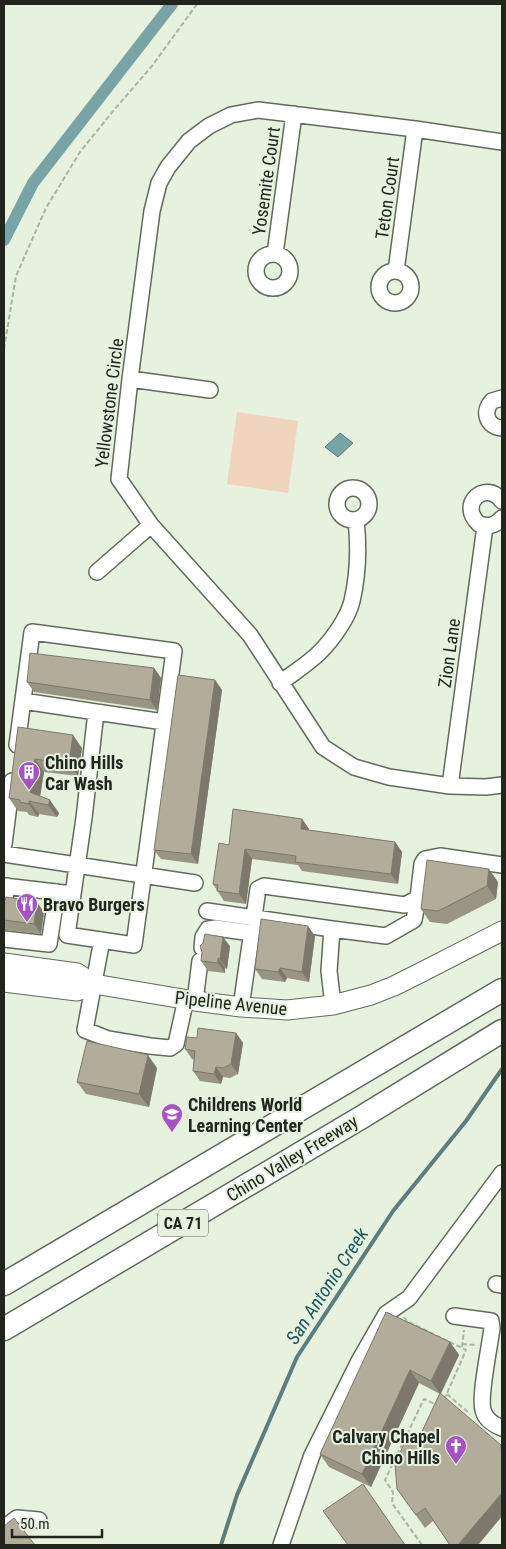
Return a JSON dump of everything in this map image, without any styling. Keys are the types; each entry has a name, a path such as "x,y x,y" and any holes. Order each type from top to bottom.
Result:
{"highway":[{"name":"CA 71","path":"4,1284 502,990"},
{"name":"Chino Valley Freeway","path":"4,1329 502,1032"}],"main road":[{"name":"Pipeline Avenue","path":"4,963 77,973 94,984 241,1007 287,1010 333,1005 365,997 394,986 502,931"},
{"name":"Pipeline Avenue","path":"4,982 77,991 94,984"}],"street":[{"name":"Yellowstone Circle","path":"502,142 415,129 258,110 231,115 209,126 189,141 168,167 159,183 152,211 119,479 151,525 250,635 322,746 354,767 389,777 450,786 486,787 502,785"},
{"name":"Yosemite Court","path":"275,254 294,114"},
{"name":"Teton Court","path":"396,271 415,129"},
{"path":"130,379 210,390"},
{"path":"502,395 492,401 486,414 490,423 502,428"},
{"path":"502,501 496,494 490,492 477,496 470,507 471,514 479,524 492,526 502,518"},
{"path":"280,683 319,654 336,632 352,603 357,570 358,540 356,520"},
{"path":"97,572 151,525"},
{"name":"Zion Lane","path":"450,786 485,526"},
{"path":"4,844 32,632 174,651 134,944 67,935 96,712"},
{"path":"23,701 164,722"},
{"path":"4,854 196,883"},
{"path":"102,940 85,1030 108,1039 170,1048 176,1044 191,1000 203,937 208,929 253,926 332,929 386,936 414,920 422,864 425,859 440,856 502,865"},
{"path":"4,906 5,886 73,894"},
{"path":"241,1007 258,889 264,886 405,906 418,898"},
{"path":"4,939 50,944 57,892"},
{"path":"207,912 253,926"},
{"path":"332,929 329,971 333,1005"},
{"path":"281,1545 312,1455 335,1407 386,1314 409,1298 502,1174"},
{"path":"460,1317 491,1321 492,1328 482,1398 483,1410 489,1420 502,1428"},
{"path":"4,1528 17,1518 38,1520"}],"path":[{"path":"4,349 16,276 46,208 80,152 152,66 197,4"},
{"path":"395,1308 407,1320 466,1350 444,1401"},
{"path":"460,1317 462,1348"},
{"path":"422,1545 392,1503 393,1492 385,1480 424,1399 441,1407"}],"shaded area":[{"path":"237,412 298,421 288,493 227,484"}],"water":[{"path":"340,433 353,443 338,457 325,447"}],"building":[{"path":"30,653 154,668 150,700 27,682"},
{"path":"178,675 215,680 191,854 154,850"},
{"path":"18,727 73,735 69,764 35,759 30,792 50,800 48,805 29,801 29,804 9,798"},
{"path":"233,809 302,819 301,829 395,842 391,874 295,862 296,856 245,849 239,894 217,891 218,885 213,884 219,843 229,845"},
{"path":"427,860 489,869 487,886 438,911 421,909"},
{"path":"6,897 37,902 34,924 4,920 4,902"},
{"path":"261,919 308,926 302,972 280,968 278,972 255,969"},
{"path":"205,934 223,937 218,963 201,961 202,952 200,946 203,943"},
{"path":"198,1028 236,1033 231,1064 223,1068 216,1067 214,1074 193,1071 195,1051 185,1049 187,1037 197,1038"},
{"path":"87,1041 148,1055 139,1094 77,1082"},
{"path":"386,1312 450,1342 431,1381 410,1370 362,1474 320,1454"},
{"name":"Calvary Chapel Chino Hills","path":"440,1393 501,1445 502,1493 458,1545 450,1545 425,1508 416,1515 397,1489 395,1464 408,1435 418,1440"},
{"path":"363,1484 405,1545 348,1545 323,1511"},
{"path":"14,1518 35,1545 4,1545 4,1526"}],"waterway":[{"path":"4,240 33,183 172,4"},
{"name":"San Antonio Creek","path":"221,1545 237,1495 297,1357 393,1211 466,1121 502,1069"}],"place":[{"name":"Chino Hills Car Wash","path":"29,791"},
{"name":"Bravo Burgers","path":"27,923"},
{"name":"Childrens World Learning Center","path":"172,1133"},
{"name":"Calvary Chapel Chino Hills","path":"456,1465"}]}
